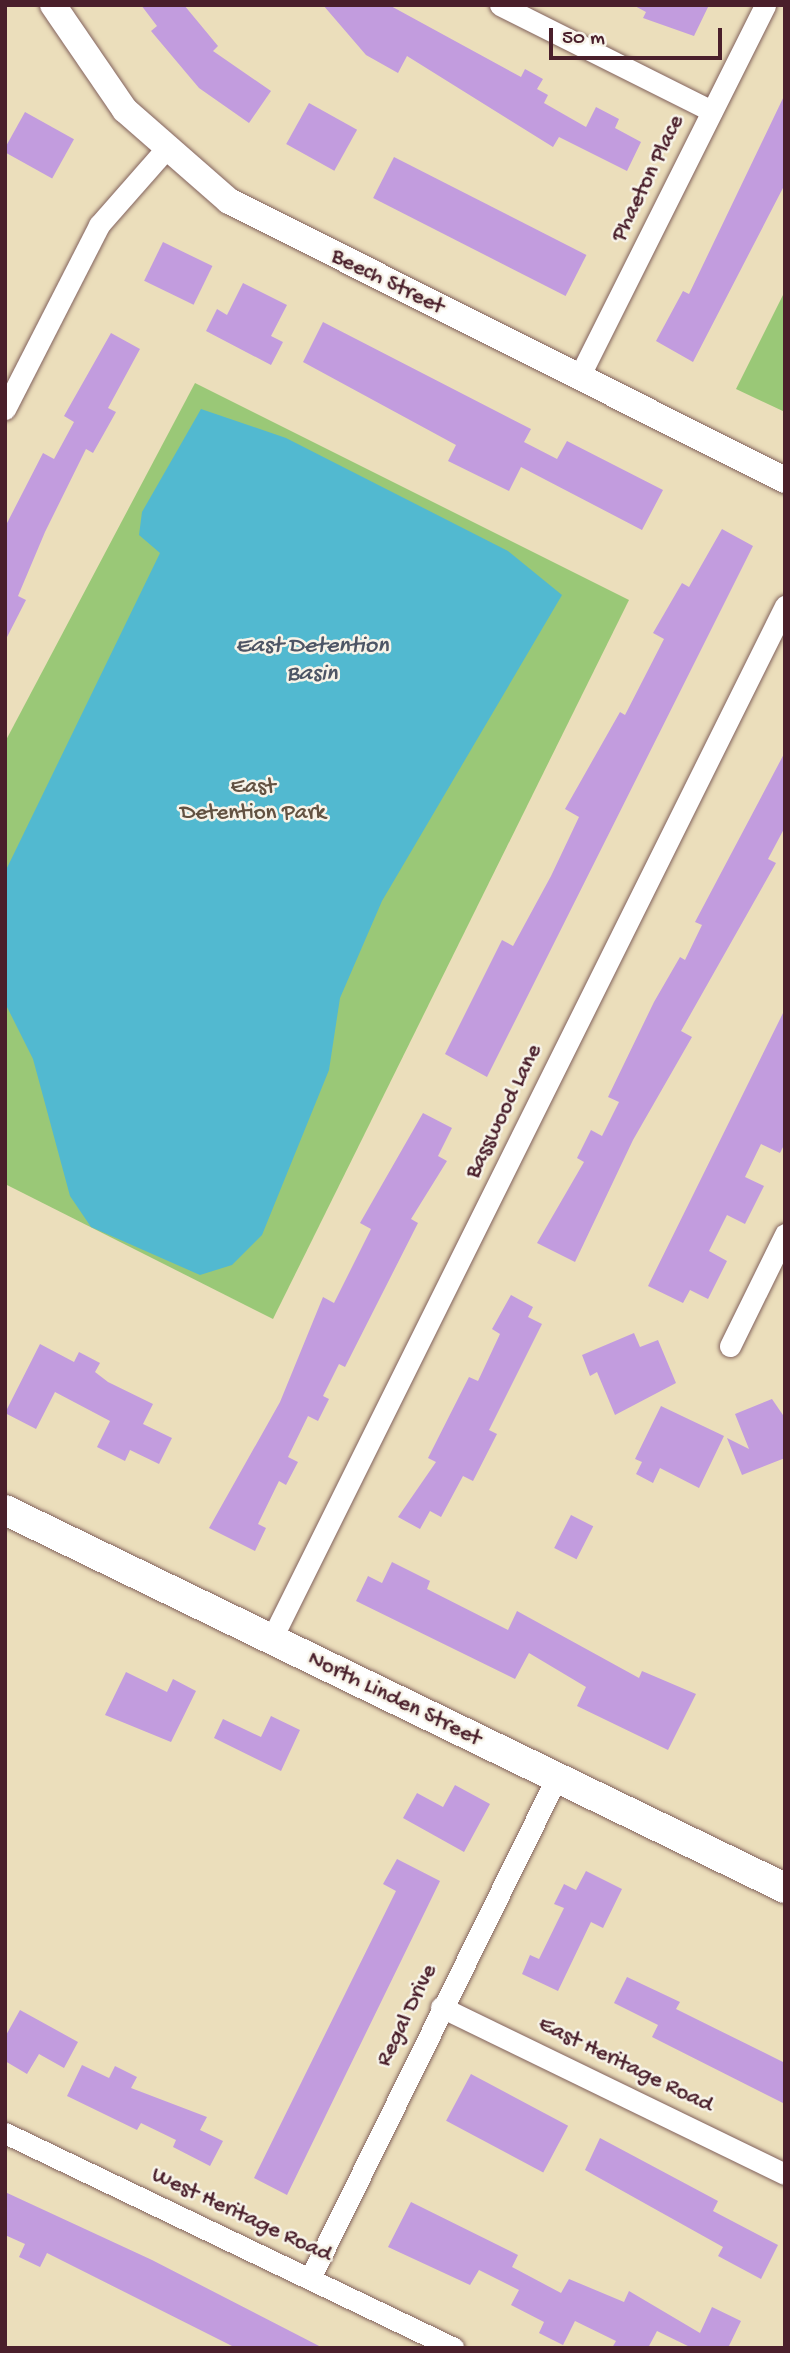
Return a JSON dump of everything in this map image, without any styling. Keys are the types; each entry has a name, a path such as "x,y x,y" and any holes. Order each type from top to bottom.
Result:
{"main road":[{"name":"North Linden Street","path":"5,1510 785,1888"}],"street":[{"name":"Beech Street","path":"53,5 91,67 164,151 268,224 785,480"},
{"path":"500,5 712,111"},
{"name":"Phaeton Place","path":"579,377 765,5"},
{"path":"5,409 99,225 164,151"},
{"name":"Basswood Lane","path":"271,1640 785,606"},
{"path":"730,1346 785,1234"},
{"name":"Regal Drive","path":"310,2278 441,2007 556,1779"},
{"name":"East Heritage Road","path":"441,2007 785,2174"},
{"name":"West Heritage Road","path":"5,2133 453,2348"}],"green space":[{"path":"785,291 785,412 736,389"},
{"name":"East Detention Basin","path":"195,383 629,600 273,1319 5,1184 5,742"}],"water":[{"name":"East Detention Basin","path":"201,409 286,438 508,551 562,595 382,901 340,998 329,1070 262,1235 232,1265 200,1275 91,1227 70,1196 33,1059 5,1003 5,872 160,553 139,535 142,512"}],"building":[{"path":"141,5 184,5 218,46 213,51 271,91 249,123 199,88 151,31 157,26"},
{"path":"323,5 389,5 521,77 525,69 543,79 537,89 548,95 544,103 586,127 596,107 619,119 615,128 641,142 627,171 559,137 553,147 407,56 398,73 366,55"},
{"path":"633,5 709,5 694,36 643,18 646,12"},
{"path":"785,94 785,184 693,362 656,341 683,291 689,294"},
{"path":"309,103 357,130 334,171 286,144"},
{"path":"25,112 74,139 52,179 5,152"},
{"path":"394,157 586,255 566,296 373,198"},
{"path":"163,242 212,266 194,305 144,281"},
{"path":"243,283 287,305 271,336 283,342 271,365 206,331 217,309 227,315"},
{"path":"323,322 531,429 524,442 557,459 567,441 663,490 642,530 521,467 509,491 448,461 456,445 303,362"},
{"path":"111,333 140,349 108,408 116,412 93,453 86,449 45,532 18,596 26,600 5,641 5,527 43,453 54,459 74,422 64,416"},
{"path":"722,529 753,546 487,1077 445,1054 502,940 513,946 551,876 579,817 565,809 620,712 625,715 664,639 653,633 682,583 689,587"},
{"path":"785,752 785,827 768,859 776,863 681,1031 692,1037 633,1140 575,1262 537,1243 584,1162 577,1158 591,1130 602,1136 619,1102 608,1097 654,1002 680,957 685,960 702,925 695,922"},
{"path":"785,1009 785,1143 780,1153 761,1144 745,1177 764,1186 745,1224 727,1215 709,1251 727,1261 708,1299 690,1290 683,1303 648,1286"},
{"path":"423,1113 452,1128 438,1156 447,1161 411,1219 418,1223 345,1367 339,1364 323,1396 329,1399 318,1421 308,1416 288,1457 298,1462 286,1485 279,1481 258,1524 266,1528 255,1551 209,1528 280,1402 323,1297 334,1303 371,1229 360,1223"},
{"path":"511,1295 533,1307 528,1317 542,1324 489,1430 497,1434 473,1481 463,1476 441,1517 430,1511 420,1529 398,1517 436,1462 428,1458 469,1377 478,1381 500,1334 492,1329"},
{"path":"634,1333 640,1347 658,1340 676,1383 615,1415 597,1372 590,1376 582,1355"},
{"path":"40,1344 74,1362 79,1352 100,1363 95,1372 108,1382 153,1404 143,1424 172,1438 159,1464 130,1450 125,1461 97,1447 110,1421 55,1392 36,1429 5,1413"},
{"path":"772,1399 785,1418 785,1458 742,1475 727,1438 749,1449 735,1414"},
{"path":"661,1406 724,1436 699,1488 660,1468 653,1483 636,1474 642,1462 635,1459"},
{"path":"571,1515 593,1526 576,1559 554,1548"},
{"path":"392,1562 430,1581 427,1589 508,1630 517,1611 639,1678 642,1671 696,1694 668,1750 577,1706 586,1687 529,1653 515,1679 356,1601 368,1576 382,1583"},
{"path":"126,1672 167,1692 173,1679 196,1691 171,1742 105,1715"},
{"path":"271,1716 300,1730 281,1771 214,1738 223,1719 261,1737"},
{"path":"455,1785 490,1804 464,1852 403,1818 417,1793 443,1807"},
{"path":"397,1859 440,1881 287,2195 254,2178 396,1891 383,1884"},
{"path":"586,1871 622,1889 603,1928 591,1922 558,1991 522,1974 530,1955 539,1959 564,1908 554,1904 564,1884 576,1890"},
{"path":"627,1977 680,2002 676,2009 785,2063 785,2104 652,2037 658,2025 614,2003"},
{"path":"20,2010 78,2042 64,2068 39,2054 27,2074 5,2061 5,2037"},
{"path":"82,2065 109,2078 115,2066 137,2077 131,2088 207,2117 200,2130 223,2141 210,2166 173,2147 176,2140 141,2123 137,2130 67,2096"},
{"path":"471,2074 568,2126 543,2172 446,2121"},
{"path":"600,2138 718,2201 713,2211 778,2245 761,2279 718,2256 723,2247 585,2170"},
{"path":"5,2192 152,2260 323,2348 236,2348 47,2253 40,2267 19,2257 25,2244 5,2235"},
{"path":"411,2202 518,2255 512,2267 561,2293 569,2279 624,2302 629,2291 700,2333 712,2307 741,2321 728,2348 692,2348 657,2331 648,2348 612,2348 616,2341 575,2321 563,2345 539,2333 544,2322 511,2305 519,2290 479,2270 470,2285 388,2247"}],"park label":[{"name":"East Detention Park","path":"253,801"}]}
